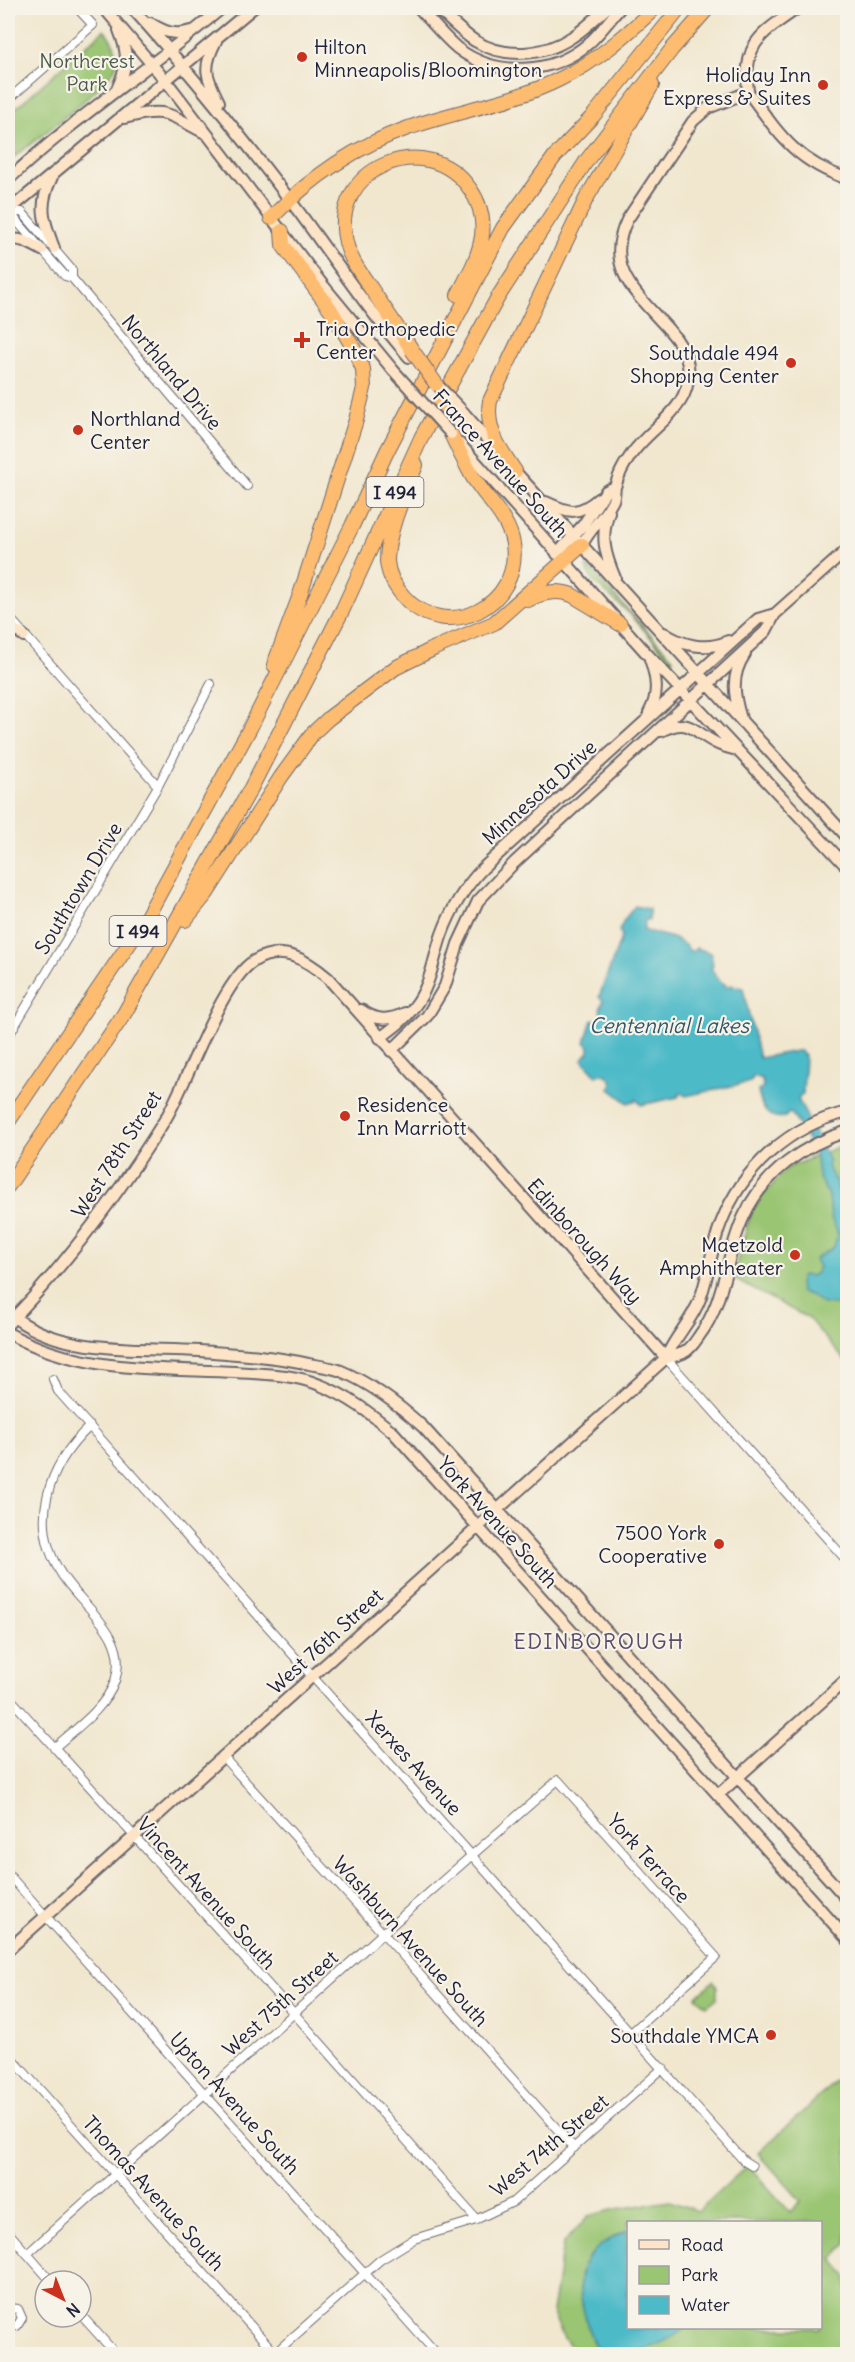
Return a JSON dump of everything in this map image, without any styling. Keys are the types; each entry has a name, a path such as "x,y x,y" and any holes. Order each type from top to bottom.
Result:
{"highway":[{"path":"272,218 289,200 344,158 376,141 418,125 523,94 576,71 629,32 655,8"},
{"name":"I 494","path":"8,1122 144,922 250,728 387,452 503,228 555,156 593,116 680,8"},
{"name":"I 494","path":"8,1186 124,1014 282,730 343,609 409,462 498,297 608,132 708,8"},
{"path":"515,471 492,433 489,422 490,401 586,199 672,50"},
{"path":"432,367 442,328 478,255 482,222 480,209 474,195 461,178 445,165 416,158 391,161 365,177 350,200 344,230 346,242 355,264 411,353 436,384"},
{"path":"250,728 300,595 356,420 364,387 363,369 354,349 331,310 283,244 282,231"},
{"path":"451,434 472,476 510,530 514,550 513,569 500,594 486,607 472,614 443,618 432,617 416,609 400,593 389,572 388,548 391,533 415,468 462,360"},
{"path":"508,612 578,541"},
{"path":"155,957 207,893 280,777 313,733 345,705 395,668 435,648 477,632 533,597 551,591 571,594 620,624"}],"street":[{"path":"8,100 93,25 78,8"},
{"name":"France Avenue South","path":"104,8 166,81 352,322 393,370 649,656 848,868"},
{"path":"132,8 228,121 373,314 411,353"},
{"path":"8,180 117,90 170,51 222,8"},
{"path":"10,209 253,8"},
{"path":"419,8 456,47 471,57 487,64 523,69 542,67 574,54 591,41 620,8"},
{"path":"437,8 476,42 492,49 530,53 549,49 570,39 607,8"},
{"path":"798,8 766,31 753,46 748,57 746,75 748,92 796,152 818,167 848,179"},
{"path":"140,17 167,33 180,34 197,29"},
{"path":"116,22 126,46 128,60 117,90"},
{"path":"218,37 208,60 207,75 228,121"},
{"path":"619,586 605,554 603,543 612,492 635,448 679,406 689,375 688,362 676,338 625,278 618,257 621,232 693,121 708,108 748,92"},
{"path":"118,120 150,111 171,114 209,135"},
{"path":"54,248 42,206 46,190 55,172"},
{"name":"Northland Drive","path":"10,209 22,212 72,270 72,278"},
{"name":"Northland Drive","path":"10,209 15,219 65,276 72,278 247,486"},
{"path":"8,240 28,242 42,250"},
{"name":"France Avenue South","path":"436,384 848,838"},
{"path":"542,501 570,512 584,509 612,492"},
{"path":"578,541 612,492"},
{"name":"Minnesota Drive","path":"392,1051 427,1016 445,986 458,944 478,901 514,863 766,631 775,614 848,549"},
{"name":"Minnesota Drive","path":"380,1038 413,1009 425,988 441,935 452,910 469,883 498,853 758,619 775,614"},
{"path":"8,616 158,786"},
{"path":"653,624 671,638 709,648 739,636"},
{"path":"8,625 24,636"},
{"path":"742,722 733,680 741,660 751,645"},
{"path":"644,721 655,702 657,684 649,656"},
{"name":"Southtown Drive","path":"8,1037 158,786 211,684"},
{"path":"650,736 680,724 690,726 717,744 737,750"},
{"name":"Edinborough Way","path":"289,954 310,962 345,998 848,1562"},
{"name":"West 78th Street","path":"10,1318 62,1265 142,1155 168,1115 222,1003 242,970 256,960 271,955 289,954"},
{"path":"345,998 372,1017 392,1019 413,1009"},
{"name":"West 76th Street","path":"666,1359 672,1343 689,1322 700,1299 720,1224 733,1198 756,1167 777,1146 794,1134 832,1116 848,1112"},
{"name":"West 76th Street","path":"8,1950 666,1359 685,1352 708,1324 723,1290 744,1216 768,1180 783,1165 804,1150 843,1133"},
{"name":"York Avenue South","path":"10,1318 46,1334 94,1347 200,1351 291,1360 339,1370 390,1398 423,1427 848,1900"},
{"name":"York Avenue South","path":"8,1333 57,1355 95,1364 274,1375 319,1384 358,1403 393,1432 848,1940"},
{"name":"Xerxes Avenue","path":"54,1379 58,1391 744,2161 752,2166"},
{"path":"54,1748 101,1704 116,1679 118,1664 111,1635 62,1575 54,1560 45,1526 45,1507 55,1471 64,1454 90,1426"},
{"path":"718,1795 848,1678"},
{"name":"Vincent Avenue South","path":"8,1696 477,2220"},
{"name":"Washburn Avenue South","path":"223,1757 574,2148"},
{"name":"West 75th Street","path":"27,2254 383,1933 558,1780"},
{"name":"York Terrace","path":"558,1780 716,1957 631,2033"},
{"name":"Upton Avenue South","path":"8,1874 437,2355"},
{"name":"Thomas Avenue South","path":"8,2054 275,2354"},
{"name":"West 74th Street","path":"275,2354 380,2260 414,2239 477,2220 513,2202 663,2068"},
{"path":"8,2232 40,2269"},
{"path":"8,2308 18,2309 22,2318 17,2326 8,2327"},
{"path":"93,2329 116,2355"}],"green space":[{"name":"Northcrest Park","path":"104,30 117,54 117,63 112,72 86,99 8,162 8,115"},
{"path":"588,566 673,659 671,661 630,614 593,581 586,568"},
{"path":"840,1146 848,1166 847,1363 808,1318 732,1278 753,1207 787,1168"},
{"path":"713,1981 717,1986 717,1998 707,2006 696,1997"},
{"path":"847,2071 847,2244 832,2259 847,2276 847,2354 577,2354 564,2338 552,2312 563,2244 588,2216 616,2209 670,2201 698,2211 748,2165 790,2212 801,2201 758,2153"}],"water":[{"name":"Centennial Lakes","path":"635,906 649,909 649,920 646,919 643,930 676,940 690,951 696,948 711,953 713,965 711,968 717,978 728,987 731,985 743,988 759,1058 796,1051 800,1051 805,1056 803,1094 798,1099 829,1161 827,1165 847,1205 847,1316 841,1305 823,1304 812,1296 800,1292 801,1277 816,1273 819,1267 815,1259 834,1247 838,1233 831,1218 829,1197 818,1176 815,1152 792,1114 779,1117 766,1111 758,1091 763,1087 762,1079 754,1076 750,1082 686,1096 681,1092 678,1097 641,1105 637,1100 628,1103 610,1089 612,1082 609,1078 604,1074 597,1076 582,1059 589,1052 589,1046 585,1042 592,1020 602,1015 600,1010 603,1000 599,997 622,935 619,931"},
{"path":"627,2231 627,2329 685,2329 647,2348 625,2353 601,2354 593,2342 585,2316 581,2299 581,2273 591,2254"}],"place":[{"name":"Hilton Minneapolis/Bloomington","path":"302,57"},
{"name":"Holiday Inn Express & Suites","path":"823,85"},
{"name":"Tria Orthopedic Center","path":"302,340"},
{"name":"Southdale 494 Shopping Center","path":"791,363"},
{"name":"Northland Center","path":"78,430"},
{"name":"Residence Inn Marriott","path":"345,1116"},
{"name":"Maetzold Amphitheater","path":"795,1255"},
{"name":"7500 York Cooperative","path":"719,1544"},
{"name":"Southdale YMCA","path":"771,2035"}],"district":[{"name":"EDINBOROUGH","path":"599,1641"}]}
